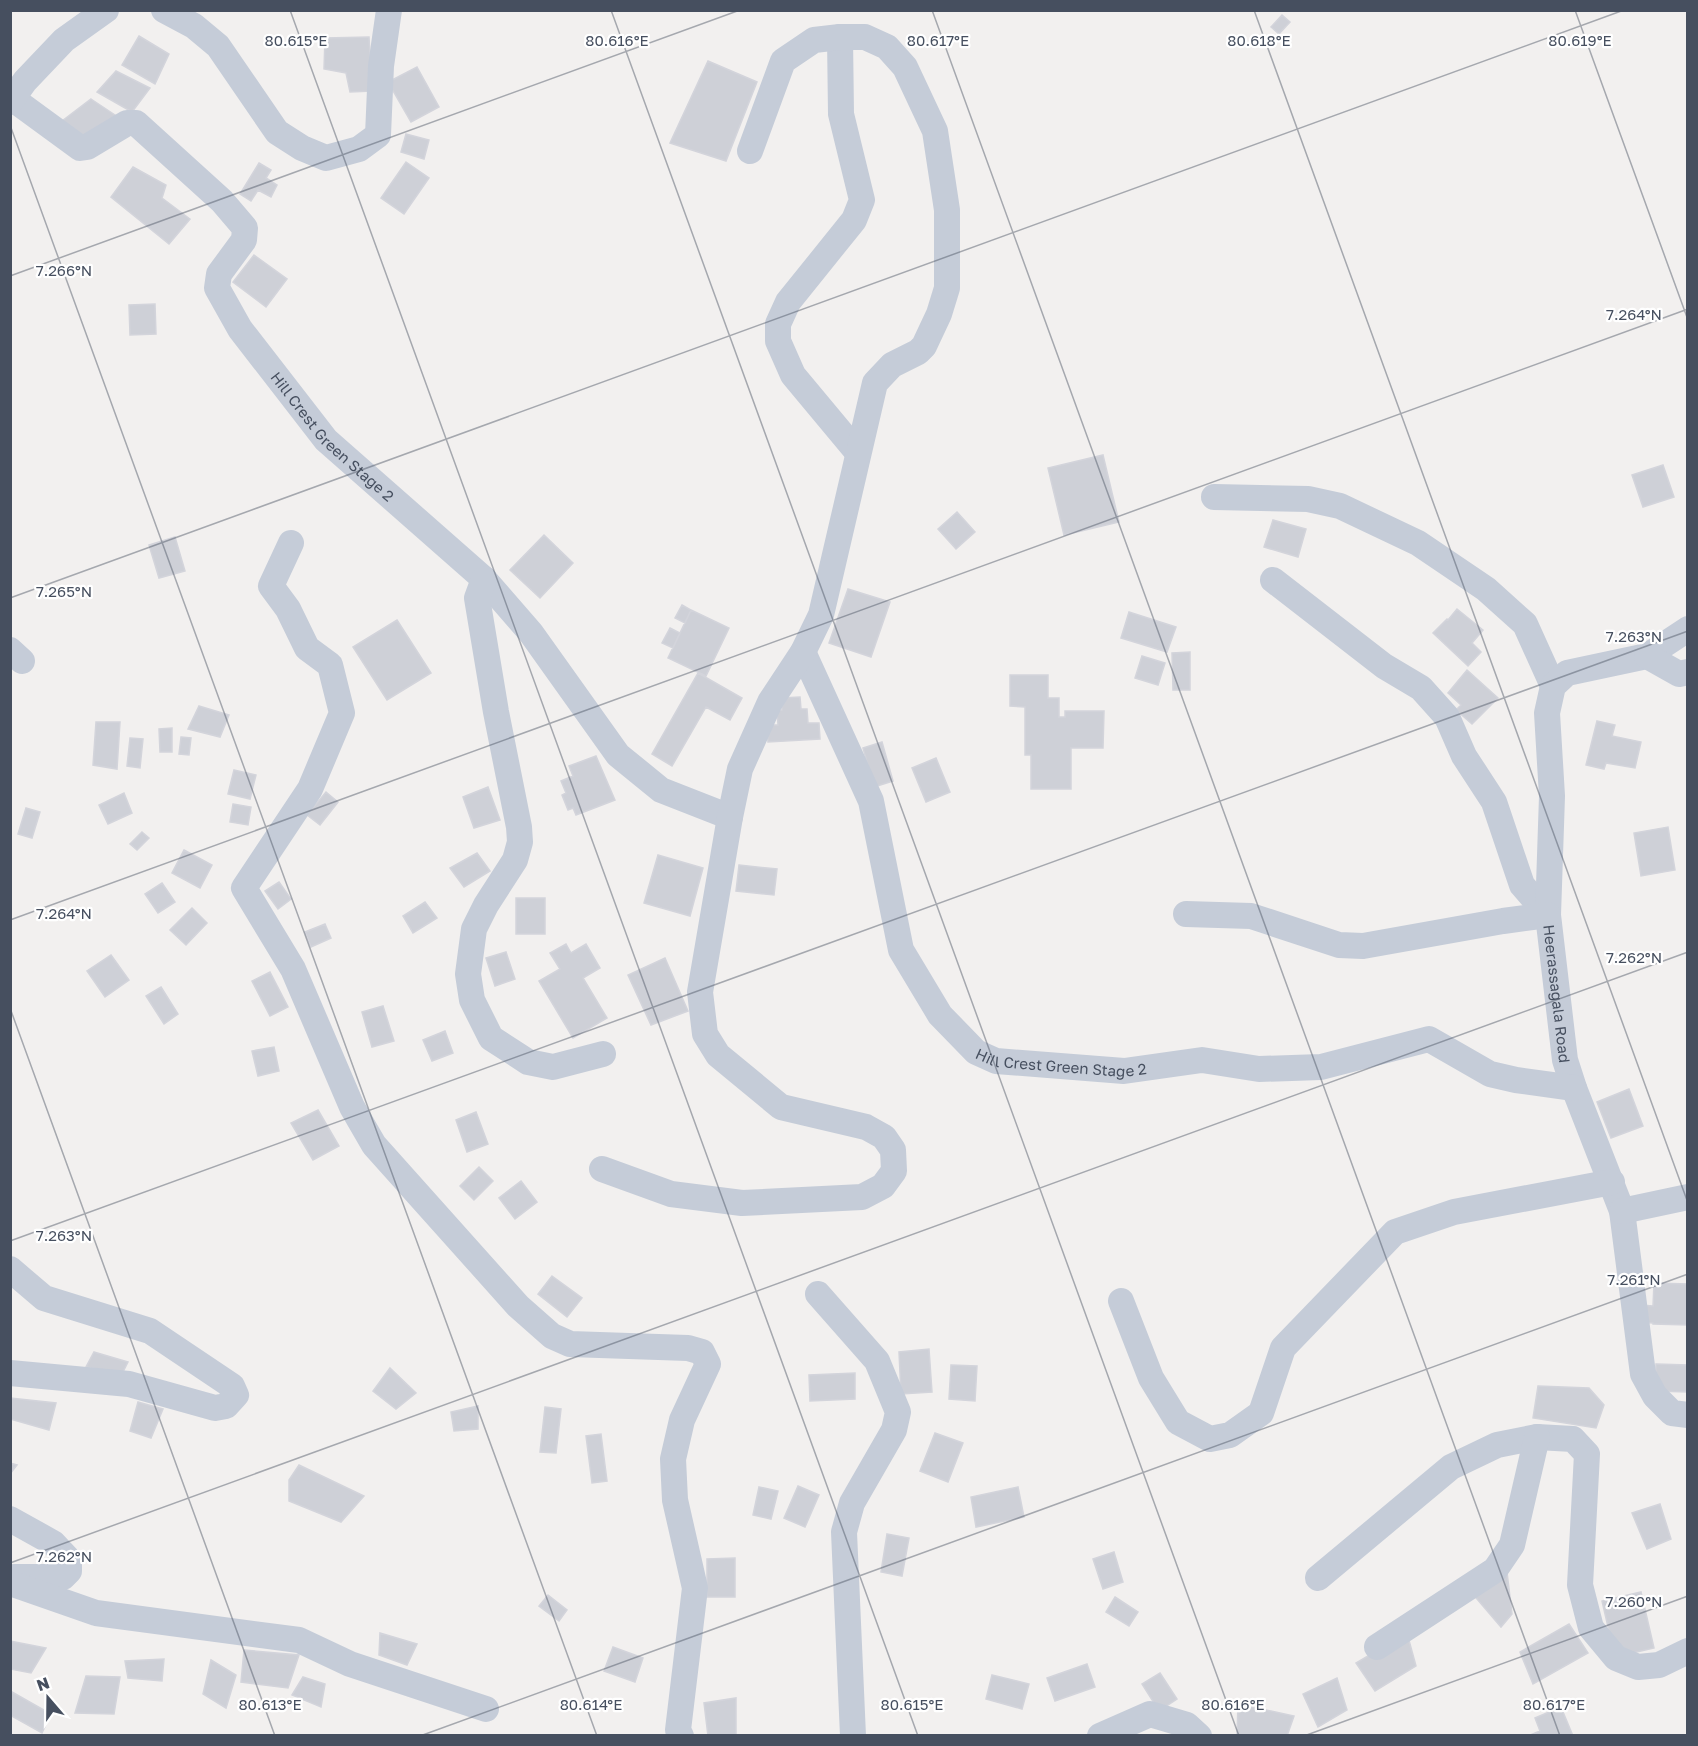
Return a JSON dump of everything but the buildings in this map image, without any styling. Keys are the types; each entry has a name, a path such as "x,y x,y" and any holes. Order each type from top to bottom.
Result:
{"street":[{"path":"12,101 25,81 64,40 106,10"},
{"path":"164,10 194,26 218,46 278,132 302,148 326,158 359,149 378,135 381,66 389,10"},
{"path":"840,37 841,114 862,200 854,220 788,302 778,324 778,341 794,375 858,453"},
{"path":"602,1169 672,1194 742,1203 862,1197 882,1186 894,1171 893,1150 884,1137 866,1127 781,1107 718,1055 705,1034 700,992 740,769 770,702 802,652 820,615 875,382 892,365 918,352 924,346 939,314 947,288 946,210 935,131 904,67 887,47 865,38 840,37 814,40 783,61 750,151"},
{"name":"Hill Crest Green Stage 2","path":"12,101 80,148 87,147 127,123 136,123 222,201 245,228 244,240 219,274 217,288 240,329 326,440 484,579 531,633 618,755 661,790 730,817"},
{"path":"1214,497 1308,499 1340,506 1418,543 1486,589 1525,624 1553,686 1568,673 1647,656 1688,629"},
{"path":"291,543 272,585 288,609 307,648 330,665 342,713 310,789 244,888 293,969 352,1107 374,1145 518,1306 552,1336 570,1344 687,1348 702,1352 708,1364 682,1420 673,1459 675,1500 695,1588 678,1730 681,1736"},
{"path":"484,579 477,598 520,842 515,860 486,905 474,929 468,974 472,1000 491,1038 528,1062 553,1067 603,1054"},
{"path":"1273,580 1384,666 1421,688 1447,717 1464,756 1494,801 1522,885 1548,915"},
{"name":"Hill Crest Green Stage 2","path":"802,652 871,801 901,950 940,1015 976,1052 996,1061 1124,1071 1203,1060 1259,1069 1321,1067 1430,1039 1490,1074 1574,1088"},
{"path":"1647,656 1679,674 1688,672"},
{"name":"Heerassagala Road","path":"1553,686 1547,713 1552,796 1548,915 1565,1060 1623,1211 1643,1374 1654,1396 1672,1413 1688,1415"},
{"path":"1186,914 1251,916 1338,945 1363,946 1548,915"},
{"path":"1121,1301 1151,1378 1178,1422 1210,1439 1230,1435 1261,1413 1283,1348 1395,1232 1454,1212 1612,1182"},
{"path":"1623,1211 1688,1197"},
{"path":"10,1269 44,1298 150,1331 232,1386 236,1395 226,1406 215,1408 129,1384 10,1373"},
{"path":"818,1294 877,1361 898,1412 894,1430 852,1503 844,1532 853,1736"},
{"path":"1318,1578 1451,1467 1497,1445 1537,1437 1573,1439 1587,1454 1580,1585 1590,1628 1616,1658 1638,1667 1659,1665 1688,1651"},
{"path":"1377,1647 1495,1570 1512,1545 1537,1437"},
{"path":"10,1519 53,1543 69,1560 69,1571 63,1577 10,1577"},
{"path":"10,1583 96,1613 299,1641 350,1664 486,1709"},
{"path":"1100,1736 1150,1714 1187,1725 1199,1736"}]}
